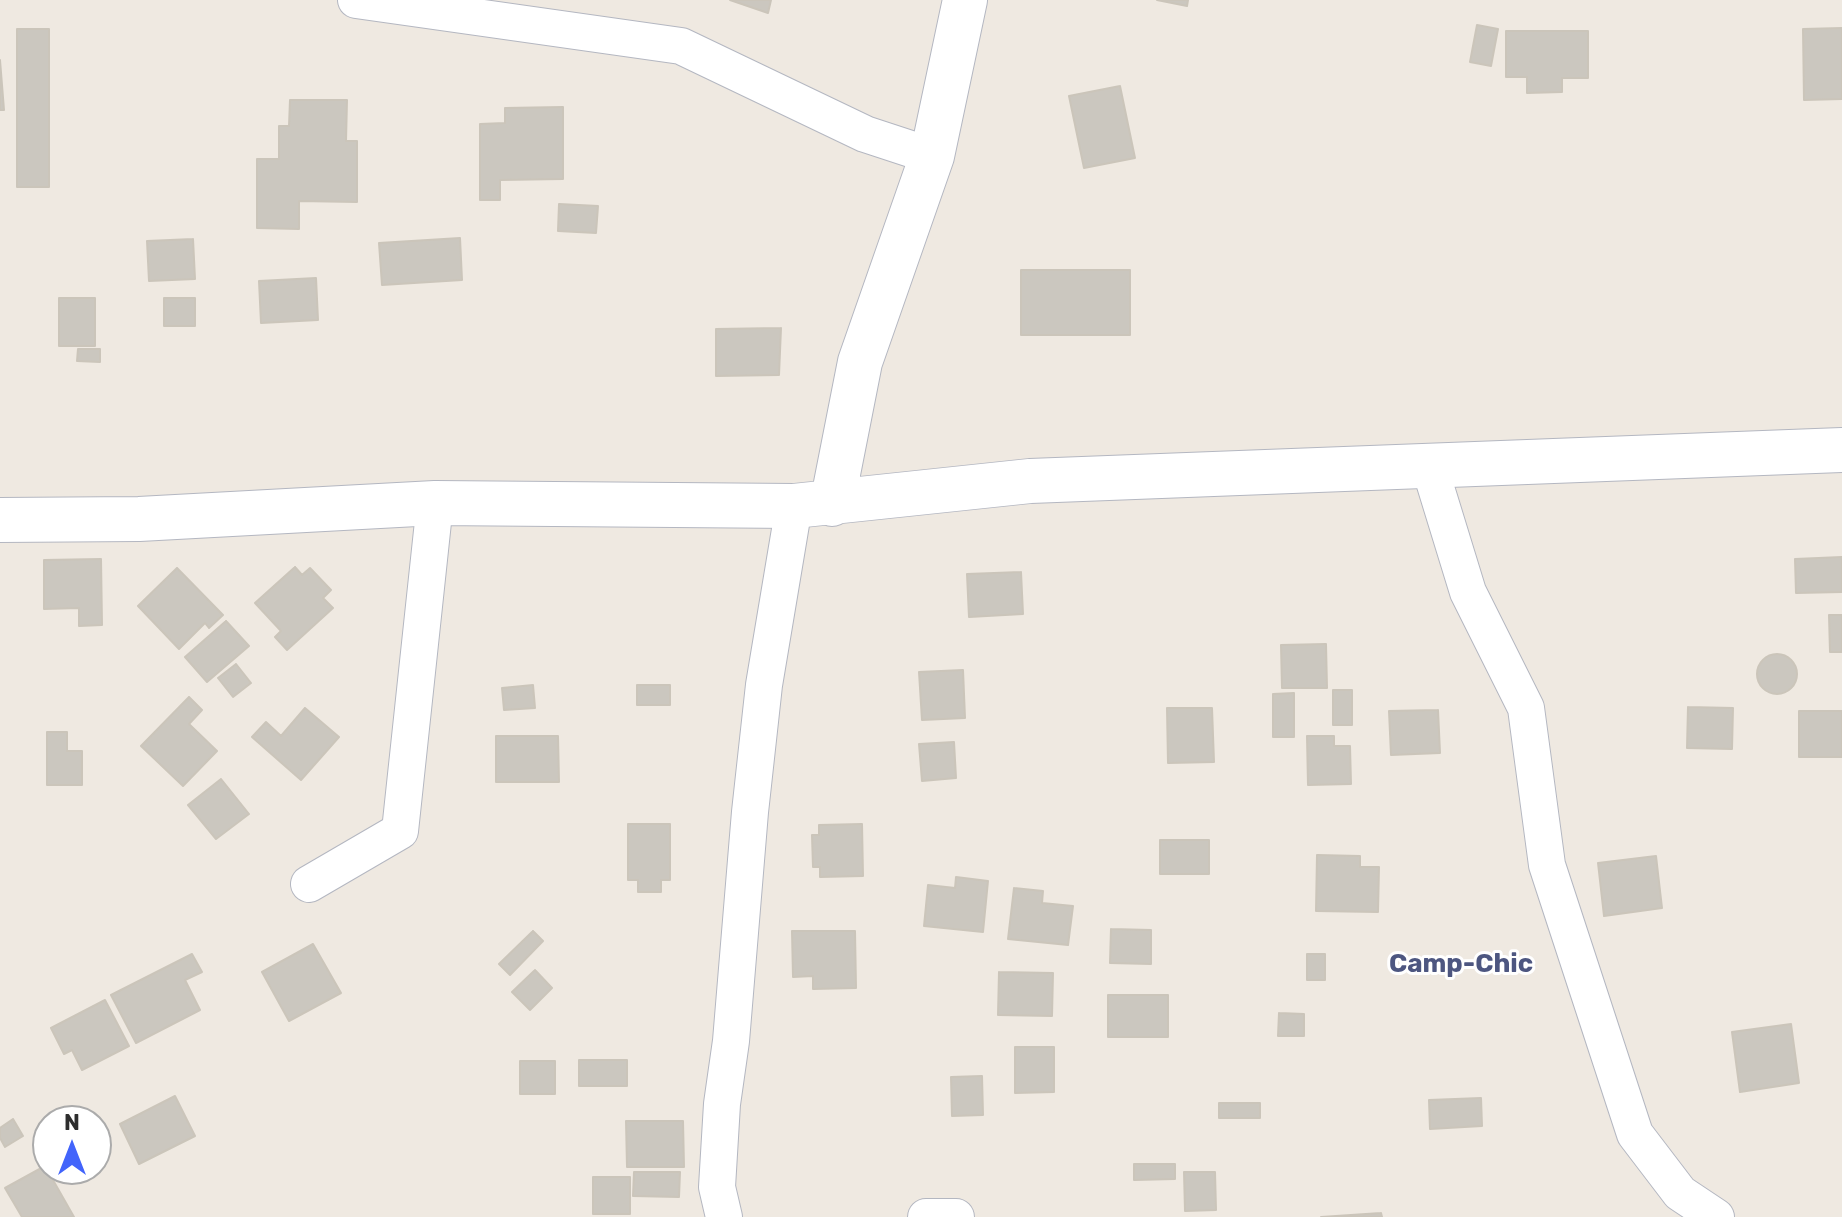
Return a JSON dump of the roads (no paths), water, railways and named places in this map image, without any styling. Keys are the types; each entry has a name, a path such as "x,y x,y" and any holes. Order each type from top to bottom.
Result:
{"street":[{"path":"356,0 681,46 865,134 932,156"},
{"path":"724,1217 717,1187 720,1131 764,685 813,505 932,156 965,0"},
{"path":"0,520 139,519 435,503 813,505 1030,481 1842,450"},
{"path":"1429,465 1468,592 1526,708 1547,865 1635,1134 1680,1193 1716,1217"},
{"path":"309,884 400,831 435,503"},
{"path":"926,1217 956,1217"}],"district":[{"name":"Camp-Chic","path":"1461,964"}]}
